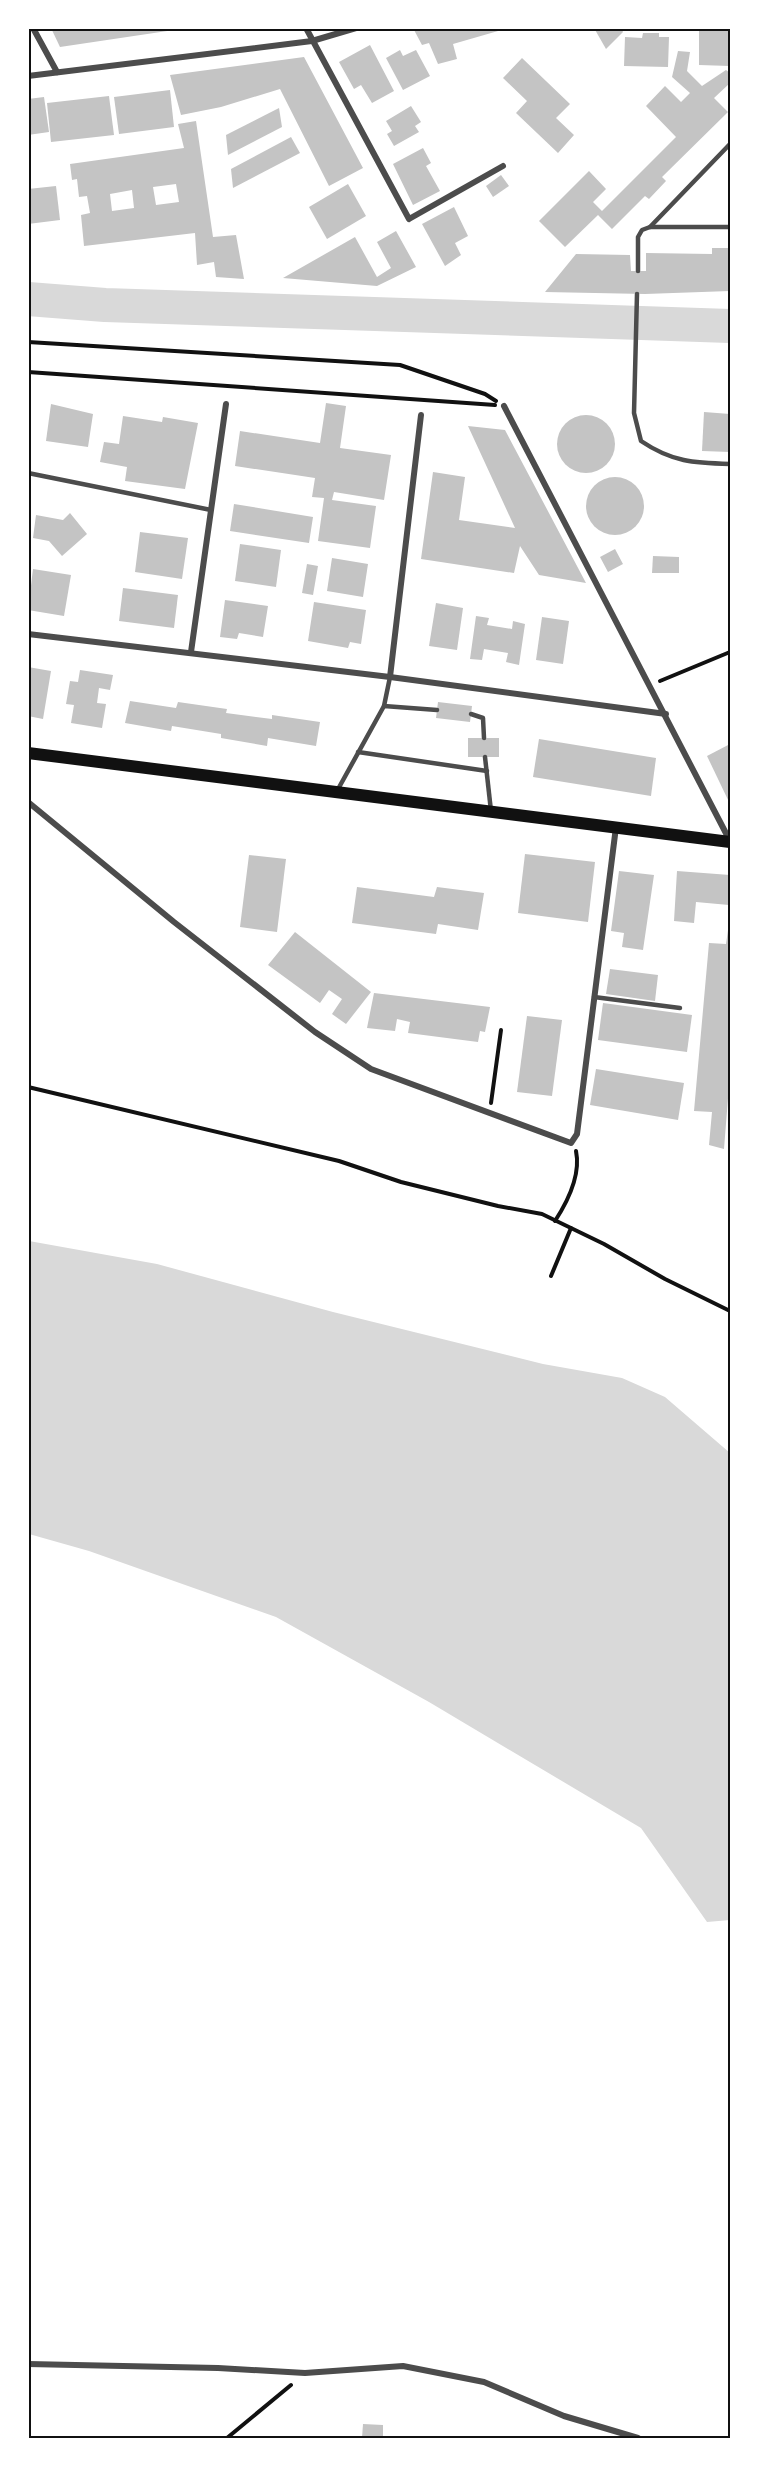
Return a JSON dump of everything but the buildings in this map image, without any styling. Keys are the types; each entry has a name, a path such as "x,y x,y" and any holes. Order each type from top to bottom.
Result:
{"main road":[{"path":"28,753 730,842"}],"street":[{"path":"33,28 57,72"},
{"path":"306,28 409,219 503,166"},
{"path":"28,76 312,41 356,28"},
{"path":"191,652 226,404"},
{"path":"504,406 651,685 730,842"},
{"path":"390,677 421,415"},
{"path":"28,634 191,652 666,714"},
{"path":"28,801 174,922 315,1032 371,1069 571,1143 577,1134 616,827"},
{"path":"28,2364 219,2368 305,2373 403,2366 483,2382 564,2416 638,2439"}],"lane":[{"path":"650,227 730,144"},
{"path":"638,271 638,237 642,230 650,227 730,227"},
{"path":"637,294 634,413 641,441 660,454 690,463 730,464"},
{"path":"28,473 211,510"},
{"path":"336,792 384,706 390,677"},
{"path":"384,706 437,710"},
{"path":"471,714 483,718 484,738"},
{"path":"358,753 487,771"},
{"path":"485,757 491,811"},
{"path":"594,997 680,1008"}],"path":[{"path":"28,342 400,365 485,394 504,406"},
{"path":"28,372 504,406"},
{"path":"651,685 730,652"},
{"path":"487,1112 492,1100 501,1030"},
{"path":"28,1088 339,1161 401,1182 498,1206 542,1214 730,1311"},
{"path":"555,1221 574,1183 577,1171 577,1152 571,1143"},
{"path":"550,1276 571,1228"},
{"path":"227,2439 305,2373"}],"shaded area":[{"path":"29,1241 157,1264 333,1312 543,1364 622,1378 665,1397 730,1453 730,1920 707,1922 641,1828 429,1702 276,1617 89,1551 29,1534"}],"waterway":[{"path":"28,299 105,305 730,326"}]}
